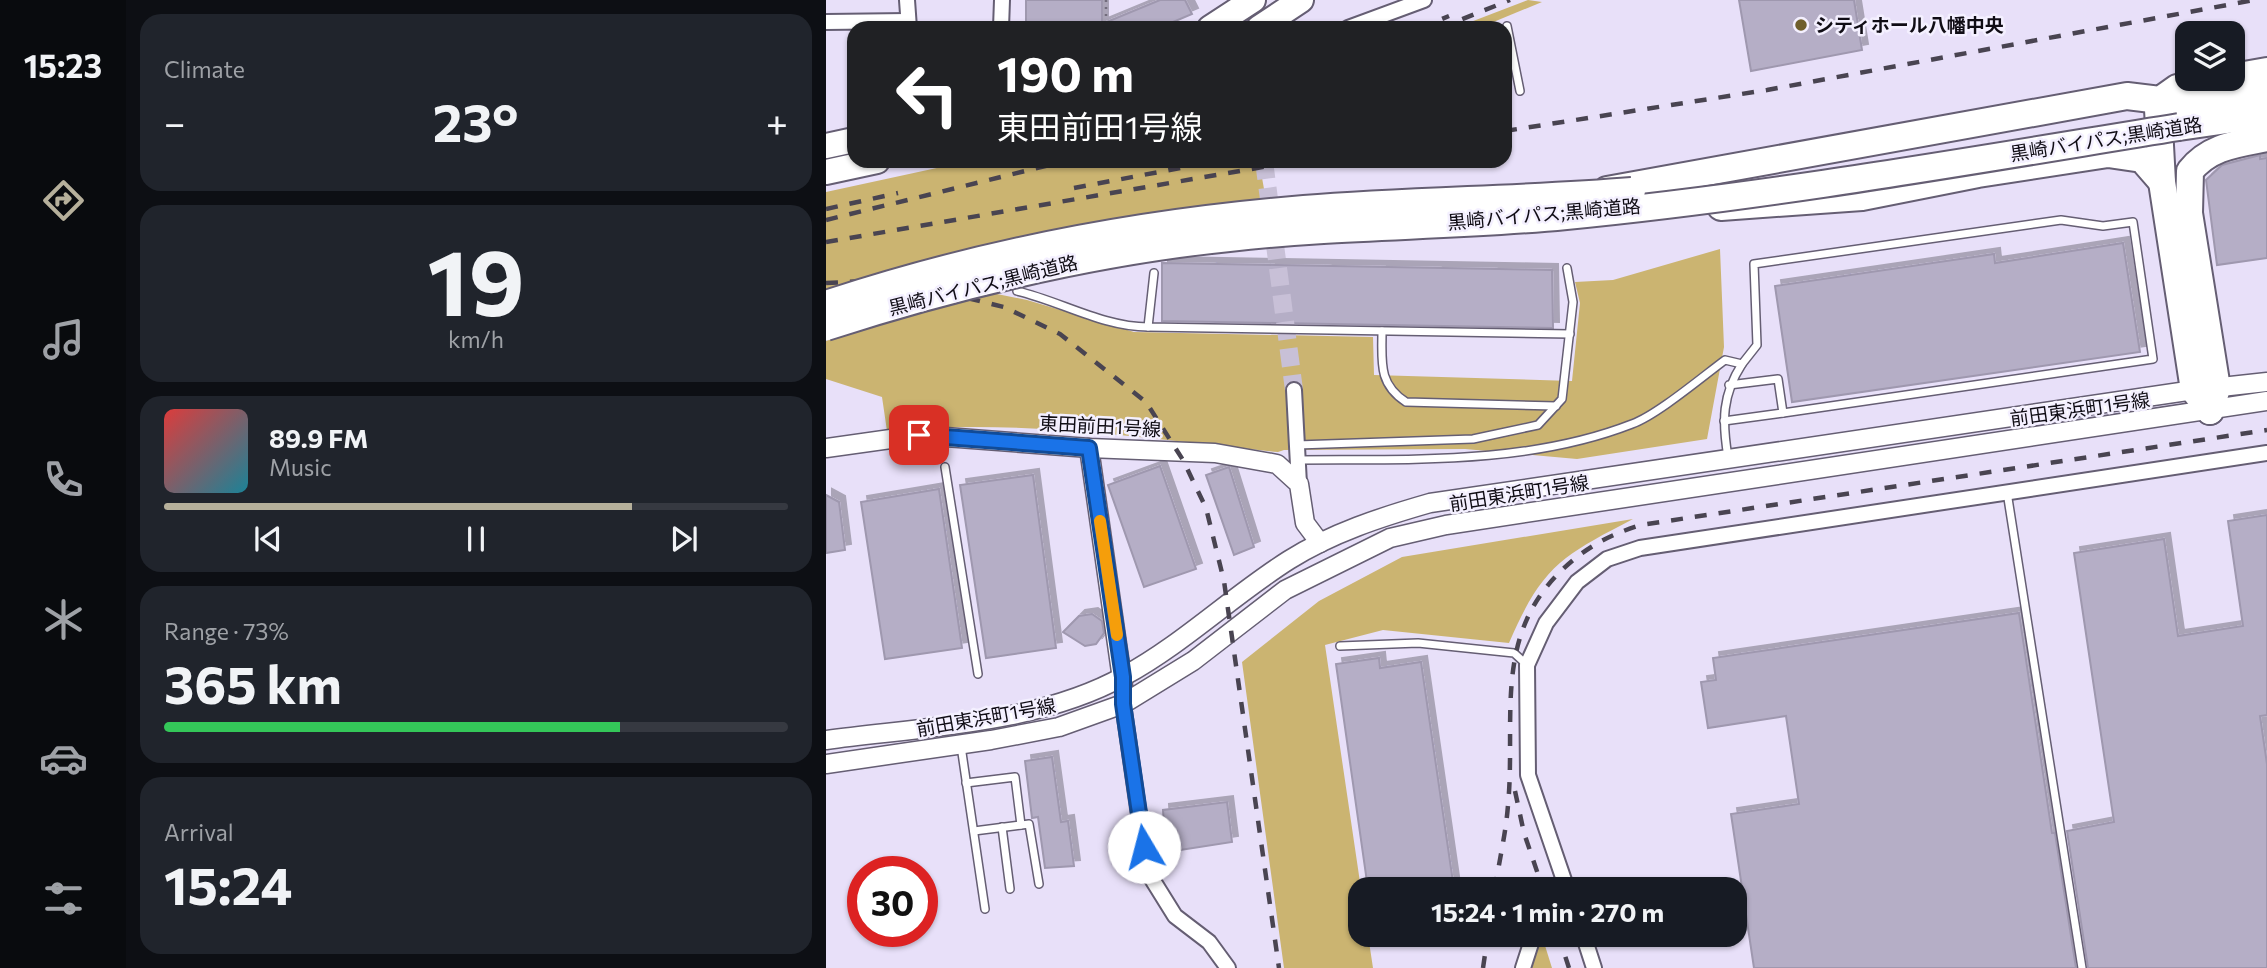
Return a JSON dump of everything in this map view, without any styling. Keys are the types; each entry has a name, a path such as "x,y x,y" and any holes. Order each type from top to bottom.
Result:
{"highway":[{"path":"1270,21 1301,0"},
{"path":"1219,21 1241,4"},
{"path":"2245,75 2267,71"},
{"path":"1567,206 1971,123 2127,96 2160,100 2175,90"},
{"name":"黒崎バイパス;黒崎道路","path":"826,304 1003,255 1142,228 1302,209 1567,206 1827,167 2267,93"},
{"path":"2160,100 2157,120 2162,182 2207,396"},
{"path":"2160,100 2170,119 2189,213 2207,396"},
{"name":"黒崎バイパス;黒崎道路","path":"826,327 939,293 1147,249 1306,230 1830,184 2267,114"},
{"path":"2189,213 2190,171 2197,162 2220,148 2267,138"},
{"path":"826,146 847,142"},
{"path":"1567,206 1762,206 1862,197 1978,174 2108,154 2126,154 2142,159 2162,182"},
{"path":"826,172 847,167"}],"street":[{"path":"907,0 909,21"},
{"path":"1001,21 1002,0"},
{"path":"1367,21 1424,0"},
{"path":"826,22 847,23"},
{"name":"前田東浜町1号線","path":"826,764 961,745 1059,727 1123,704 1193,661 1285,590 1390,538 1446,525 2207,396 2267,382"},
{"path":"1294,390 1299,484 1306,523 1320,543"},
{"name":"前田東浜町1号線","path":"826,740 1054,706 1123,677 1164,652 1288,561 1320,543 1379,517 1430,503 1728,459 2207,396 2267,401"},
{"name":"東田前田1号線","path":"826,448 919,435 1089,448 1215,453 1277,464 1299,484"},
{"path":"1089,448 1123,677 1123,704 1147,871 1175,916 1209,942 1228,968"},
{"path":"1563,877 1528,775 1527,665 1546,623 1569,592 1577,582 1607,559 1640,548 2267,453"},
{"path":"1523,968 1530,947"},
{"path":"1587,947 1594,968"}],"lane":[{"path":"1512,51 1520,91"},
{"path":"1724,421 2153,359 2133,222 2103,226 2061,220 1754,264 1757,345 1728,385 1724,421 1728,459"},
{"path":"1297,452 1473,439 1538,425 1562,399 1573,302 1567,268"},
{"path":"1148,327 1154,273"},
{"path":"1017,291 1051,299 1131,327 1570,334"},
{"path":"1382,331 1385,379 1391,392 1406,402 1556,406"},
{"path":"1297,452 1466,459 1584,439 1635,423 1725,360 1742,364"},
{"path":"1728,385 1778,379 1783,413"},
{"path":"945,467 978,674"},
{"path":"2007,492 2082,968"},
{"path":"1340,646 1418,643 1514,653 1527,665"},
{"path":"961,745 985,909"},
{"path":"966,783 1015,777 1021,825"},
{"path":"974,831 1029,824 1039,884"},
{"path":"1002,827 1010,889"}],"path":[{"path":"1106,0 1106,21"}],"shaded area":[{"path":"1528,0 1542,2 1496,21 1473,21"},
{"path":"937,168 1260,168 1266,200 987,292 1027,300 1134,332 1373,337 1374,375 1572,381 1580,303 1575,282 1613,280 1720,249 1724,347 1707,439 1577,459 1465,449 1278,452 1132,436 984,427 887,431 882,397 826,379 826,341 936,306 826,294 826,192"},
{"path":"1633,519 1588,543 1557,566 1532,596 1509,643 1383,630 1325,645 1359,877 1348,877 1348,947 1370,947 1373,968 1284,968 1242,662 1319,601 1402,557"},
{"path":"1539,947 1545,947 1552,968 1532,968"}],"building":[{"path":"1026,0 1102,0 1102,21 1026,21"},
{"path":"1160,0 1185,0 1192,14 1176,21 1109,21"},
{"name":"シティホール八幡中央","path":"1739,0 1854,0 1862,50 1751,71"},
{"path":"2260,155 2260,159 2267,158 2267,258 2217,265 2206,180 2222,165"},
{"path":"2123,243 2140,352 1792,402 1775,286 1994,254 1995,263"},
{"path":"1162,263 1552,270 1553,328 1162,321"},
{"path":"1160,466 1196,569 1144,587 1108,485"},
{"path":"1229,467 1254,547 1234,555 1206,475"},
{"path":"1033,475 1056,648 986,658 960,485"},
{"path":"939,489 962,648 885,659 861,502"},
{"path":"826,495 839,502 845,550 826,553"},
{"path":"2267,515 2267,715 2260,716 2267,764 2267,968 2088,968 2067,831 2114,822 2074,553 2164,539 2178,636 2243,626 2228,521"},
{"path":"2019,613 2052,833 2055,833 2076,968 1754,968 1747,921 1747,877 1740,877 1731,814 1799,804 1786,716 1708,728 1701,682 1716,680 1713,658"},
{"path":"1092,614 1102,621 1104,633 1096,644 1085,646 1063,632 1079,616"},
{"path":"1379,658 1380,668 1421,662 1452,877 1366,877 1336,664"},
{"path":"1052,757 1061,822 1068,821 1074,866 1045,868 1038,817 1032,818 1025,761"},
{"path":"1227,802 1232,842 1154,854 1150,827 1164,825 1163,810"}],"tunnel":[{"path":"1265,168 1294,390"}],"railway":[{"path":"1458,21 1510,0"},
{"path":"1512,130 1767,90 2254,0"},
{"path":"1437,21 1449,16"},
{"path":"826,220 1038,168"},
{"path":"1074,188 1180,168"},
{"path":"826,242 1257,168"},
{"path":"826,209 898,193"},
{"path":"826,283 865,281 922,287 1004,307 1060,334 1146,402 1183,460 1206,508 1224,581 1279,968"},
{"path":"1497,877 1508,805 1512,682 1524,625 1538,598 1559,573 1597,544 1641,525 2267,430"},
{"path":"1515,791 1524,833 1539,877"},
{"path":"1483,968 1486,947"},
{"path":"1562,947 1569,968"}],"slow traffic":[{"path":"1100,521 1117,635"}],"place":[{"name":"シティホール八幡中央","path":"1801,25"}],"route":[{"path":"919,435 1089,448 1123,677 1123,704 1144,847"}]}
